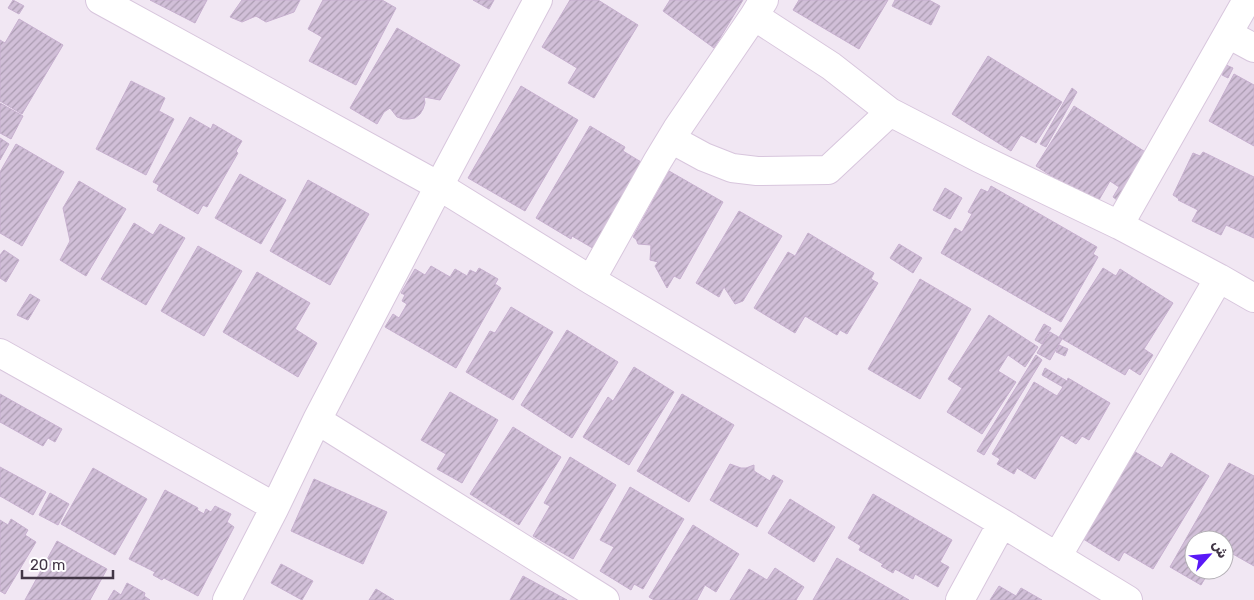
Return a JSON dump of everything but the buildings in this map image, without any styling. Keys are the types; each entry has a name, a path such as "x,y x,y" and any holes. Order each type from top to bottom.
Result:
{"street":[{"path":"100,0 439,186 592,280 1002,523 1128,600"},
{"path":"227,600 317,420 538,0"},
{"path":"1118,225 1247,0"},
{"path":"592,280 656,162 761,5 831,66 890,112 979,158 1118,225 1254,298"},
{"path":"1228,34 1254,48"},
{"path":"672,139 704,157 732,168 757,172 828,170 890,112"},
{"path":"1057,557 1218,278"},
{"path":"0,354 275,507"},
{"path":"317,420 605,600"},
{"path":"960,600 1002,523"}]}
